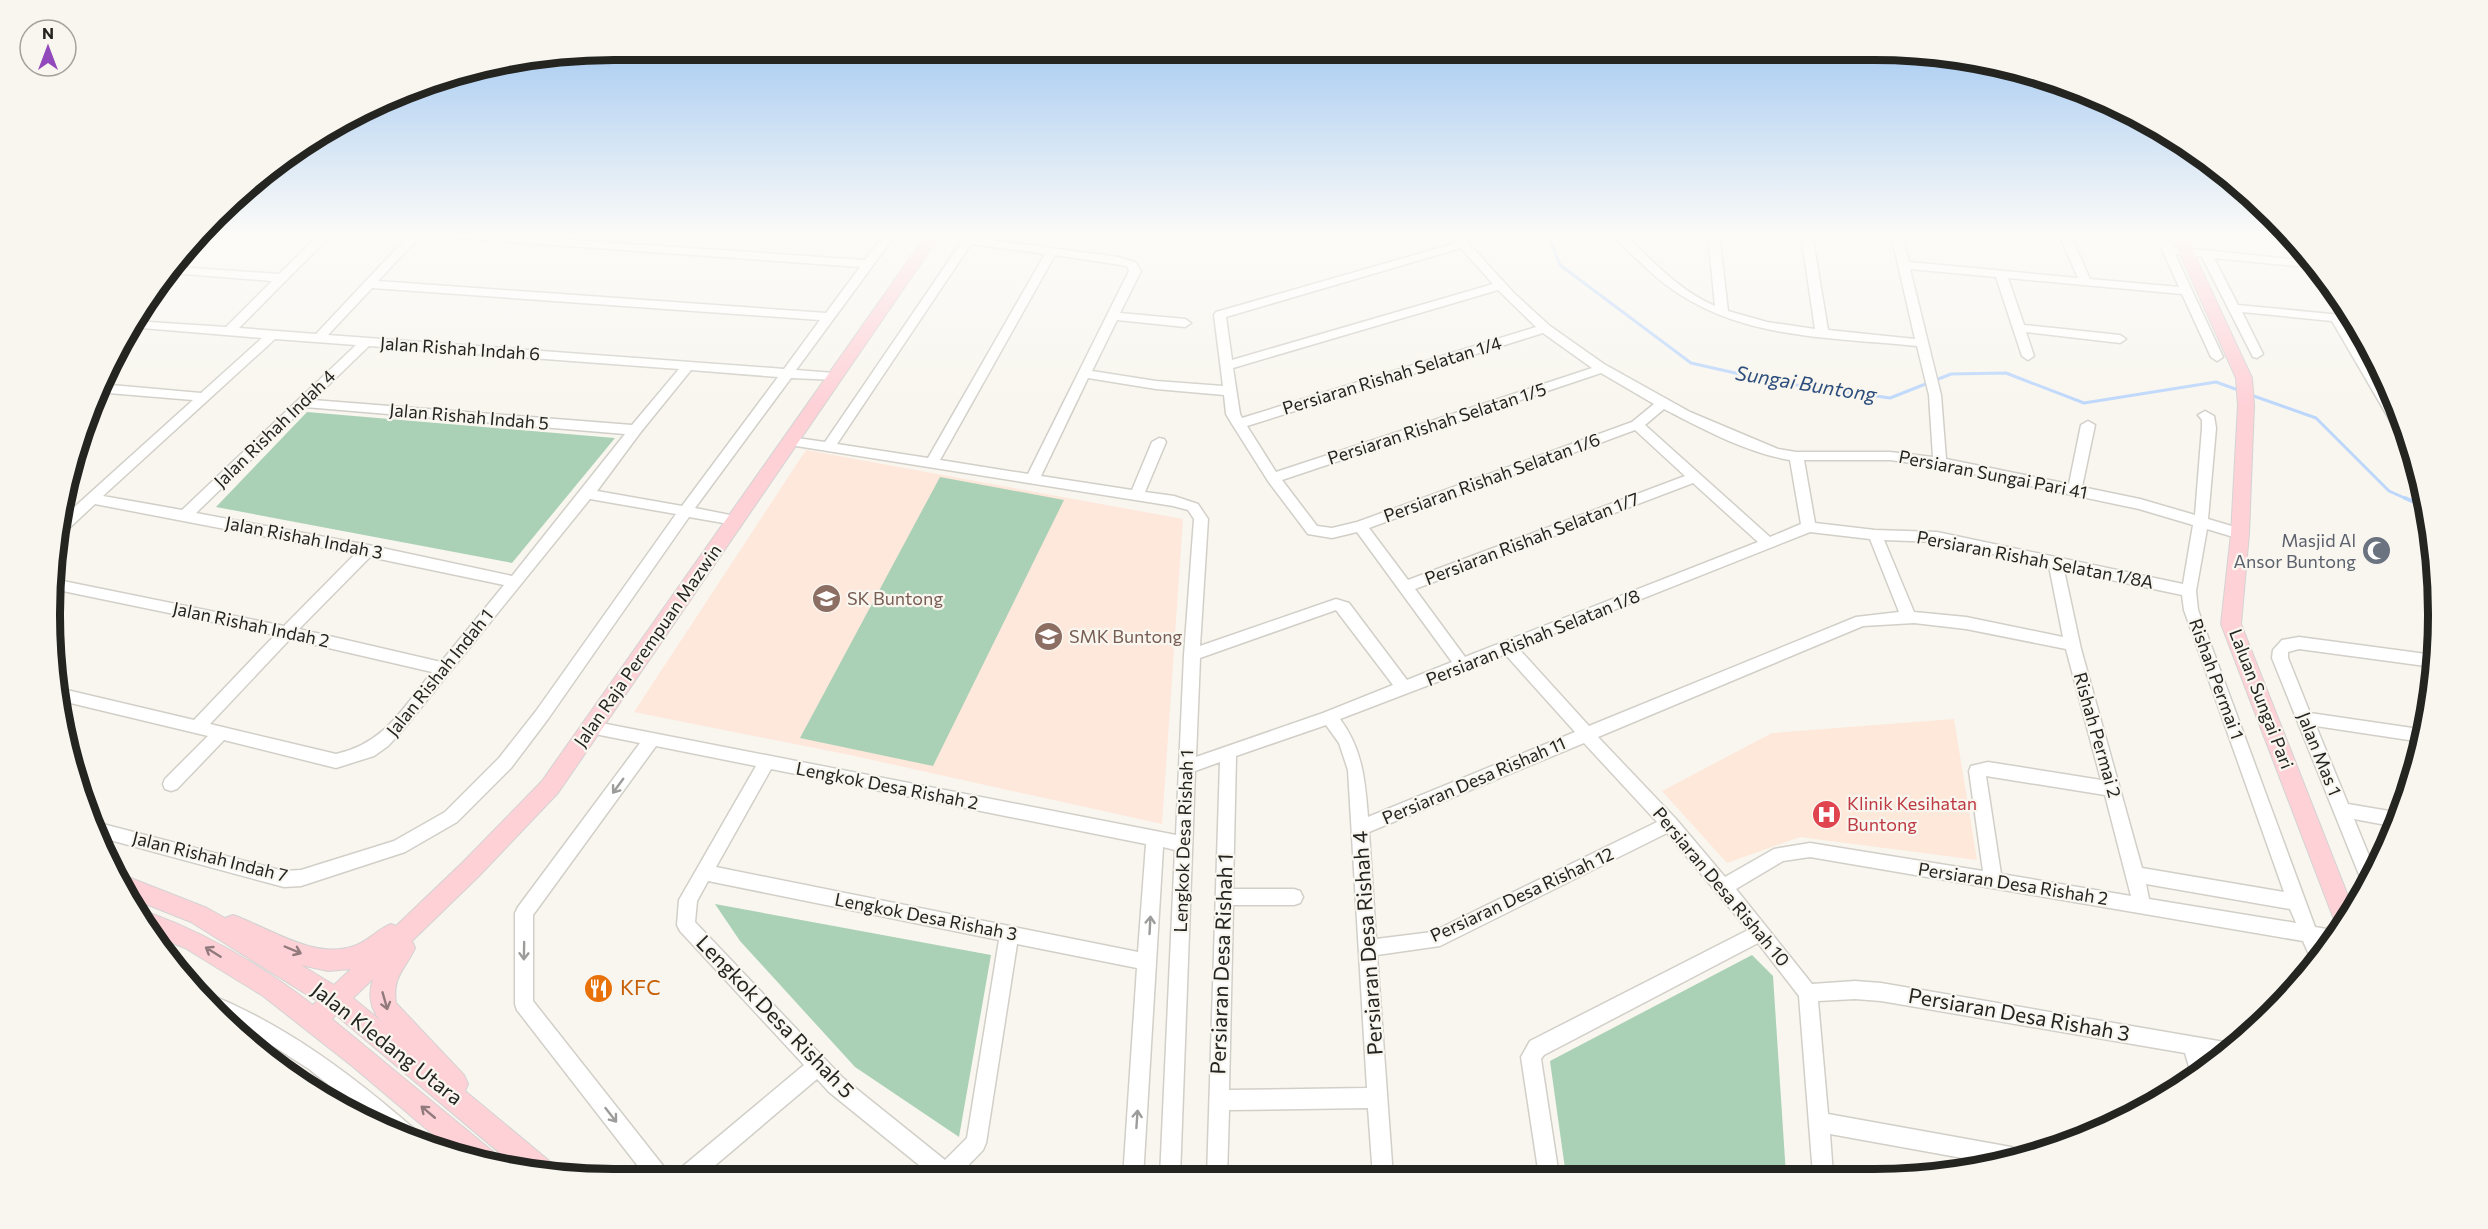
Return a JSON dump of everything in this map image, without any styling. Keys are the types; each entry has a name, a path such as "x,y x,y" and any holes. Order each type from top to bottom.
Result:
{"main road":[{"name":"Jalan Raja Perempuan Mazwin","path":"314,1020 338,1000 550,788 894,291"},
{"name":"Laluan Sungai Pari","path":"2205,291 2244,378 2246,405 2240,534 2231,624 2342,911"},
{"path":"199,915 241,928 317,960 338,962 361,955 390,935 471,869"},
{"path":"471,869 388,967 382,989 385,1008 498,1132"},
{"name":"Jalan Kledang Utara","path":"132,889 199,915 338,1000 532,1162"},
{"name":"Jalan Kledang Utara","path":"154,925 193,940 272,988 471,1150"}],"street":[{"path":"228,332 268,291"},
{"path":"319,338 362,291"},
{"path":"472,291 830,317"},
{"name":"Jalan Rishah Indah 7","path":"104,831 284,879 301,878 399,847 451,817 505,763 542,716 686,511 848,291"},
{"path":"828,447 933,291"},
{"path":"931,464 1029,291"},
{"path":"1032,479 1126,291"},
{"path":"1273,478 1233,414 1220,315 1294,291"},
{"path":"1226,366 1480,291"},
{"name":"Persiaran Sungai Pari 41","path":"1508,291 1545,328 1601,369 1663,403 1776,453 1796,456 1890,456 1940,462 2140,504 2240,534"},
{"path":"1682,291 1722,314 1782,328 1922,343"},
{"path":"1720,291 1722,314"},
{"path":"1816,291 1822,332"},
{"path":"1910,291 1935,394 1940,462"},
{"path":"2007,291 2028,356"},
{"path":"2186,291 2217,357"},
{"path":"2225,291 2257,354"},
{"path":"2233,308 2343,319"},
{"path":"1114,316 1185,322"},
{"path":"2336,318 2385,399"},
{"name":"Jalan Rishah Indah 6","path":"141,325 834,377"},
{"name":"Persiaran Rishah Selatan 1/4","path":"1239,424 1545,328"},
{"path":"2020,328 2120,339"},
{"path":"69,520 272,335"},
{"name":"Jalan Rishah Indah 4","path":"184,516 366,342"},
{"name":"Jalan Rishah Indah 1","path":"66,696 336,761 363,756 384,742 587,494 635,430 688,366"},
{"name":"Persiaran Rishah Selatan 1/5","path":"1273,478 1601,369"},
{"path":"1086,374 1156,385 1229,391"},
{"path":"108,389 202,397"},
{"name":"Jalan Rishah Indah 5","path":"303,403 635,430"},
{"name":"Persiaran Rishah Selatan 1/6","path":"1273,478 1313,530 1332,532 1360,526 1637,425 1663,403"},
{"name":"Rishah Permai 1","path":"2205,414 2209,419 2209,428 2201,522 2189,591 2191,610 2296,902 2311,934"},
{"path":"1637,425 1769,544"},
{"path":"2075,490 2088,425"},
{"path":"790,441 1137,495 1159,442"},
{"path":"1796,456 1809,527"},
{"name":"Persiaran Rishah Selatan 1/7","path":"1360,526 1405,587 1695,477"},
{"path":"587,494 735,520"},
{"name":"Lengkok Desa Rishah 1","path":"1137,495 1174,501 1193,507 1201,519 1192,655 1170,1169"},
{"name":"Jalan Rishah Indah 3","path":"92,499 368,550 515,582"},
{"name":"Persiaran Rishah Selatan 1/8A","path":"1809,527 1875,535 1937,537 2189,591"},
{"name":"Persiaran Rishah Selatan 1/8","path":"1187,767 1329,717 1463,666 1809,527"},
{"path":"1875,535 1908,616"},
{"path":"197,727 286,632 368,550"},
{"name":"Rishah Permai 2","path":"2056,563 2071,644 2142,906"},
{"name":"Jalan Rishah Indah 2","path":"61,586 286,632 444,669"},
{"path":"1405,587 1463,666"},
{"path":"1192,655 1336,604 1344,607 1404,688"},
{"name":"Persiaran Desa Rishah 11","path":"1360,828 1861,621 1908,616 1938,618 2071,644"},
{"name":"Jalan Mas 1","path":"2365,871 2280,658 2281,650 2287,644 2299,643 2426,660"},
{"name":"Persiaran Desa Rishah 10","path":"1509,648 1629,782 1670,824 1724,887 1744,915 1761,932 1808,993"},
{"name":"Persiaran Desa Rishah 4","path":"1329,717 1352,750 1356,770 1382,1169"},
{"path":"2304,718 2414,735"},
{"name":"Lengkok Desa Rishah 2","path":"591,727 1184,844"},
{"path":"171,784 221,733"},
{"path":"652,739 524,913 524,1004 653,1169"},
{"name":"Persiaran Desa Rishah 1","path":"1217,1169 1228,752"},
{"name":"Lengkok Desa Rishah 5","path":"767,762 688,900 686,926 836,1085 939,1169"},
{"path":"1993,881 1977,771 1988,769 2112,789"},
{"path":"2341,810 2389,818"},
{"name":"Persiaran Desa Rishah 12","path":"1368,948 1434,940 1670,824"},
{"name":"Lengkok Desa Rishah 1","path":"1134,1169 1155,838"},
{"name":"Persiaran Desa Rishah 2","path":"1724,887 1780,854 1795,850 1810,850 2325,936"},
{"name":"Lengkok Desa Rishah 3","path":"703,872 1148,962"},
{"path":"2135,875 2296,902"},
{"path":"1224,897 1294,897"},
{"path":"1547,1169 1531,1057 1537,1048 1761,932"},
{"path":"954,1169 976,1143 1010,934"},
{"path":"2311,934 2316,948"},
{"name":"Persiaran Desa Rishah 3","path":"1808,993 1855,990 1881,992 2217,1049"},
{"path":"1808,993 1823,1169"},
{"path":"225,1009 244,1017 309,1056 388,1121"},
{"path":"2192,1045 2197,1064"},
{"path":"695,1169 818,1065"},
{"path":"1219,1100 1377,1098"},
{"path":"1819,1122 1998,1154"}],"shaded area":[{"path":"806,450 1183,519 1162,824 850,755 634,712"},
{"name":"Klinik Kesihatan Buntong","path":"1954,719 1977,860 1800,837 1727,863 1662,791 1772,733"}],"green space":[{"path":"307,412 615,438 512,563 216,507"},
{"path":"940,477 1064,500 933,766 800,738"},
{"path":"715,904 991,955 959,1137 855,1067 740,941"},
{"path":"1752,955 1773,976 1786,1169 1565,1169 1550,1061"}],"waterway":[{"name":"Sungai Buntong","path":"1595,291 1691,363 1775,382 1890,398 1951,374 2006,373 2084,403 2216,382 2241,391"},
{"name":"Sungai Buntong","path":"2251,395 2316,418 2389,491 2409,500"},
{"name":"Sungai Buntong","path":"2405,498 2416,503"}],"place":[{"name":"Masjid Al Ansor Buntong","path":"2377,551"},
{"name":"SK Buntong","path":"826,599"},
{"name":"SMK Buntong","path":"1048,637"},
{"name":"Klinik Kesihatan Buntong","path":"1826,814"},
{"name":"KFC","path":"599,988"}]}
